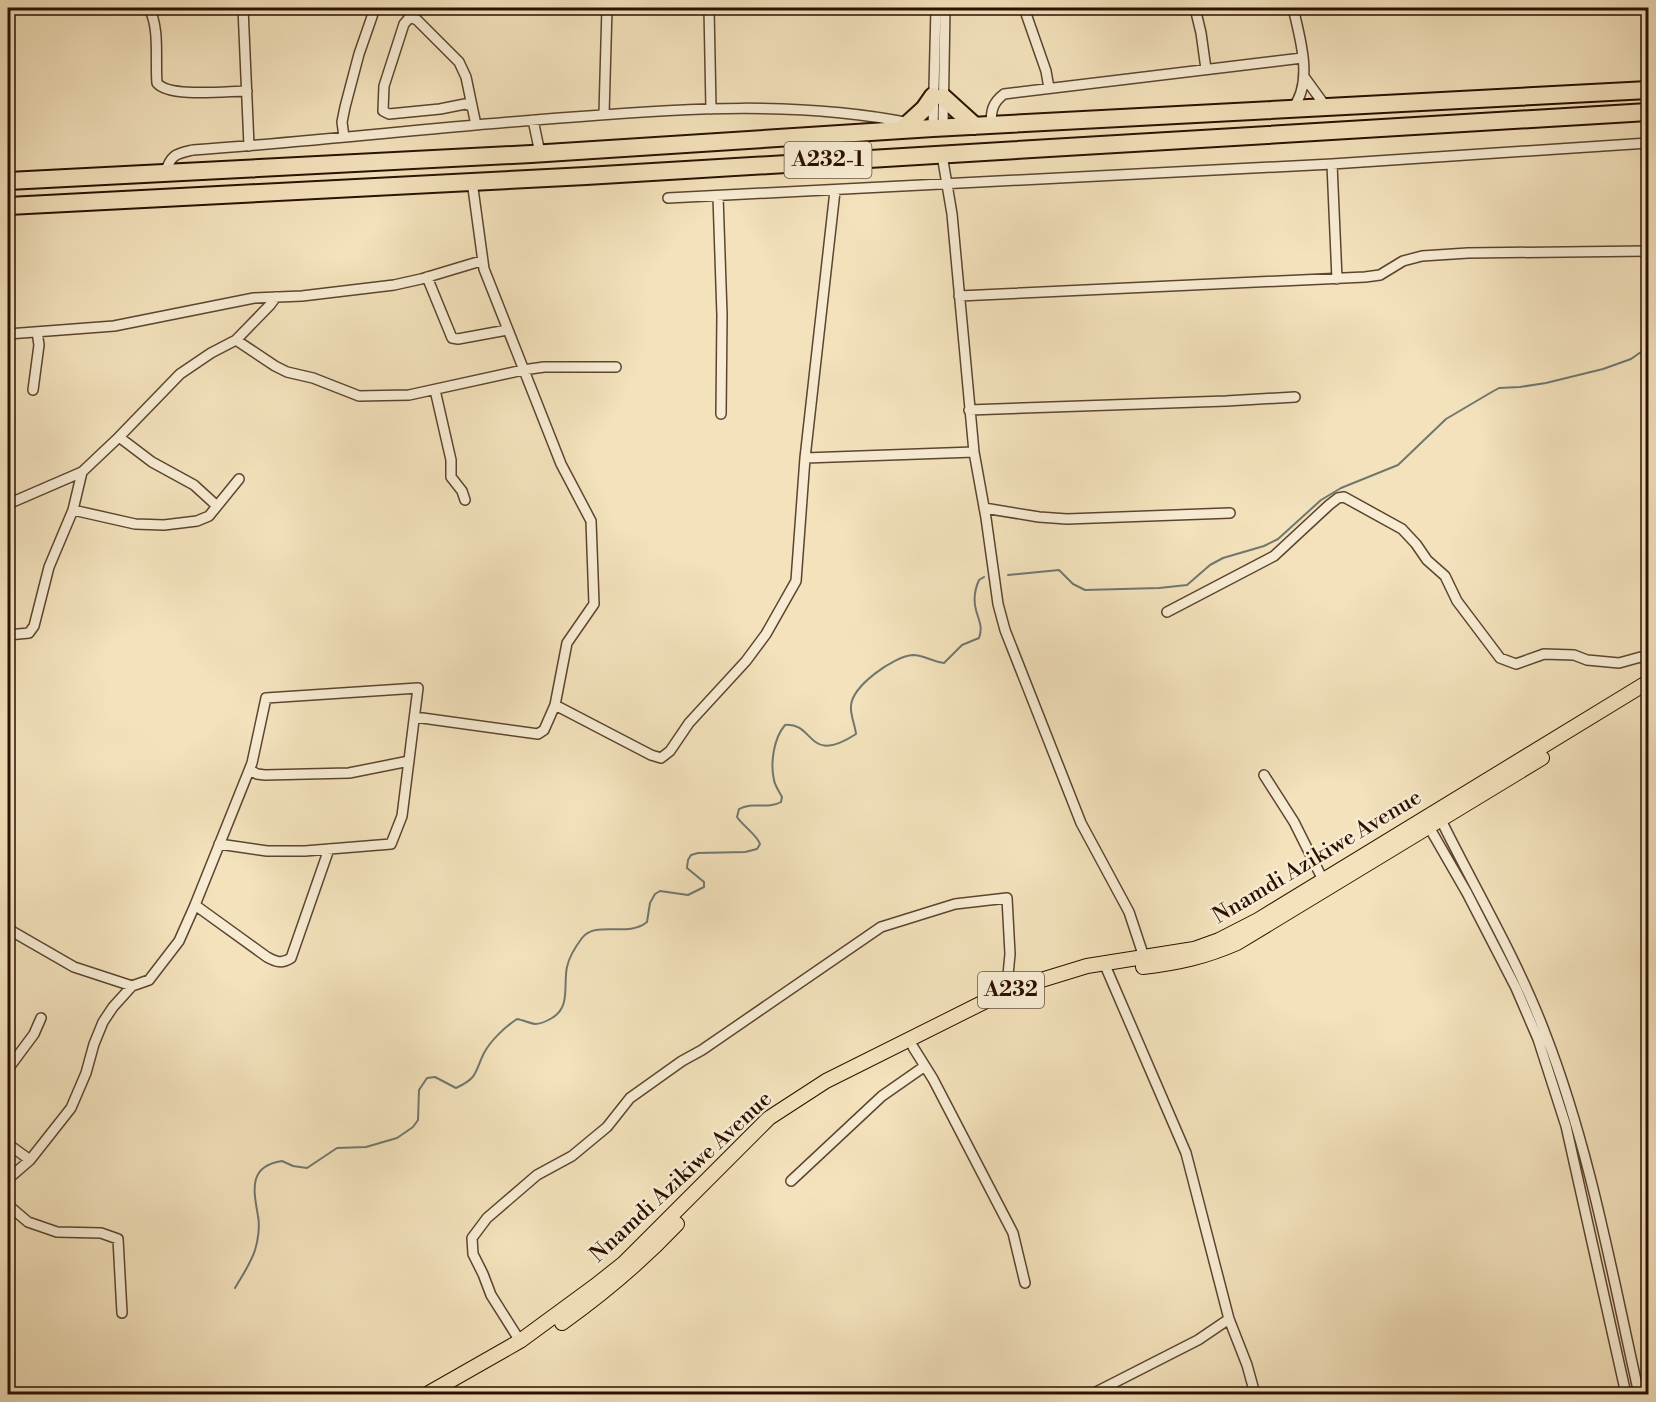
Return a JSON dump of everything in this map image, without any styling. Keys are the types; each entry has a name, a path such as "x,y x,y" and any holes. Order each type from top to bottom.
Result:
{"highway":[{"name":"A232-1","path":"8,181 540,153 905,126 938,128 983,126 1648,90"},
{"path":"905,126 938,97 983,126"},
{"name":"A232-1","path":"8,206 942,155 1648,112"}],"main road":[{"name":"Nnamdi Azikiwe Avenue","path":"446,1395 519,1352 581,1310 611,1286 641,1260 746,1152 797,1107 827,1089 1020,995 1105,967 1144,957 1194,949 1258,921 1648,682"},
{"name":"Nnamdi Azikiwe Avenue","path":"427,1395 520,1341 554,1318 624,1263 782,1108 826,1081 1000,994 1043,978 1105,967 1193,960 1228,947 1254,934 1648,692"}],"street":[{"path":"149,8 154,26 156,82 160,87 173,90 247,91"},
{"path":"243,8 249,146"},
{"path":"344,137 342,122 345,107 358,54 375,8"},
{"path":"604,114 607,8"},
{"path":"709,8 711,109"},
{"path":"936,8 938,128"},
{"path":"938,97 945,8"},
{"path":"1024,8 1046,71 1049,88"},
{"path":"1195,8 1206,69"},
{"path":"1292,109 1301,94 1305,78 1293,8"},
{"path":"471,106 465,104 389,114 383,111 384,86 409,12 459,62 466,77 476,125"},
{"path":"983,126 996,100 1004,94 1302,58"},
{"path":"1305,78 1326,107"},
{"path":"165,173 169,161 176,154 194,150 604,114 711,109 839,112 863,114 905,126"},
{"path":"533,120 540,153"},
{"path":"668,198 1332,164 1648,143"},
{"path":"942,155 952,214 974,452 998,604 1005,630 1081,823 1129,912 1144,957"},
{"path":"1332,164 1337,279"},
{"path":"415,717 538,734 544,730 555,705 567,643 594,604 591,521 561,464 482,261 472,181"},
{"path":"555,705 661,758 670,751 689,723 746,661 766,634 796,582 805,458 834,191"},
{"path":"718,196 722,414"},
{"path":"959,296 1337,279 1380,275 1403,261 1422,256 1468,253 1648,251"},
{"path":"8,334 135,323 228,302 394,285 482,261"},
{"path":"427,277 452,338 458,339 507,330"},
{"path":"8,504 82,472 180,374 211,353 236,340 276,297"},
{"path":"33,390 38,352 37,332"},
{"path":"236,340 274,366 287,372 313,378 359,396 410,395 523,370 568,366 616,367"},
{"path":"435,390 451,460 451,477 462,491 465,500"},
{"path":"969,410 1215,402 1295,397"},
{"path":"119,437 152,462 194,484 217,506"},
{"path":"805,458 974,452"},
{"path":"8,635 29,633 34,626 49,567 73,510 82,472"},
{"path":"73,510 135,524 164,525 197,521 209,516 239,479"},
{"path":"1167,612 1274,556 1329,505 1338,498 1344,497 1402,529 1427,560 1445,576 1457,601 1500,658 1516,664 1544,654 1561,654 1574,655 1587,660 1619,663 1648,655"},
{"path":"984,508 1067,519 1230,513"},
{"path":"8,1179 30,1161 71,1108 86,1073 103,1022 113,1007 132,986 149,980 179,941 195,905 219,844 250,770 259,738 264,700 270,696 418,688 402,816 391,844 267,851 219,844"},
{"path":"250,770 265,775 349,773 410,761"},
{"path":"1264,775 1294,822 1323,880"},
{"path":"1435,824 1435,834 1516,988 1538,1039 1566,1126 1626,1395"},
{"path":"1435,824 1508,947 1553,1056 1587,1168 1639,1395"},
{"path":"195,905 267,957 276,962 284,962 291,958 329,849"},
{"path":"520,1341 491,1295 473,1254 472,1238 487,1218 537,1175 572,1156 607,1127 630,1098 880,927 955,903 1007,898 1010,954 1008,975 1000,994"},
{"path":"8,929 74,967 132,986"},
{"path":"1105,967 1186,1153 1229,1319 1247,1365 1255,1395"},
{"path":"8,1069 34,1034 41,1018"},
{"path":"913,1047 1013,1233 1025,1283"},
{"path":"791,1181 882,1096 925,1066"},
{"path":"8,1144 30,1161"},
{"path":"8,1205 28,1222 57,1232 101,1233 118,1239 122,1313"},
{"path":"1094,1393 1198,1340 1229,1319"}],"waterway":[{"path":"1008,575 1059,570 1073,584 1085,590 1187,585 1210,565 1223,558 1264,546 1278,539 1321,500 1341,488 1398,465 1446,419 1499,388 1546,383 1603,369 1631,359 1648,347"},
{"path":"235,1288 249,1265 256,1246 259,1224 255,1181 263,1168 282,1161 293,1166 307,1168 337,1148 366,1147 397,1138 413,1127 418,1120 419,1090 427,1078 435,1077 456,1088 472,1077 490,1043 512,1022 517,1019 535,1024 550,1019 558,1013 564,1002 569,959 582,938 588,933 595,930 639,927 647,922 650,903 655,894 660,891 688,895 704,887 704,882 687,868 691,855 745,852 757,849 760,844 737,817 739,809 744,807 781,802 782,797 774,780 773,758 778,737 785,725 795,726 820,744 828,746 840,743 856,734 851,709 853,698 875,673 895,661 913,655 944,663 962,645 979,638 981,627 975,606 975,594 979,580 984,577"}]}
